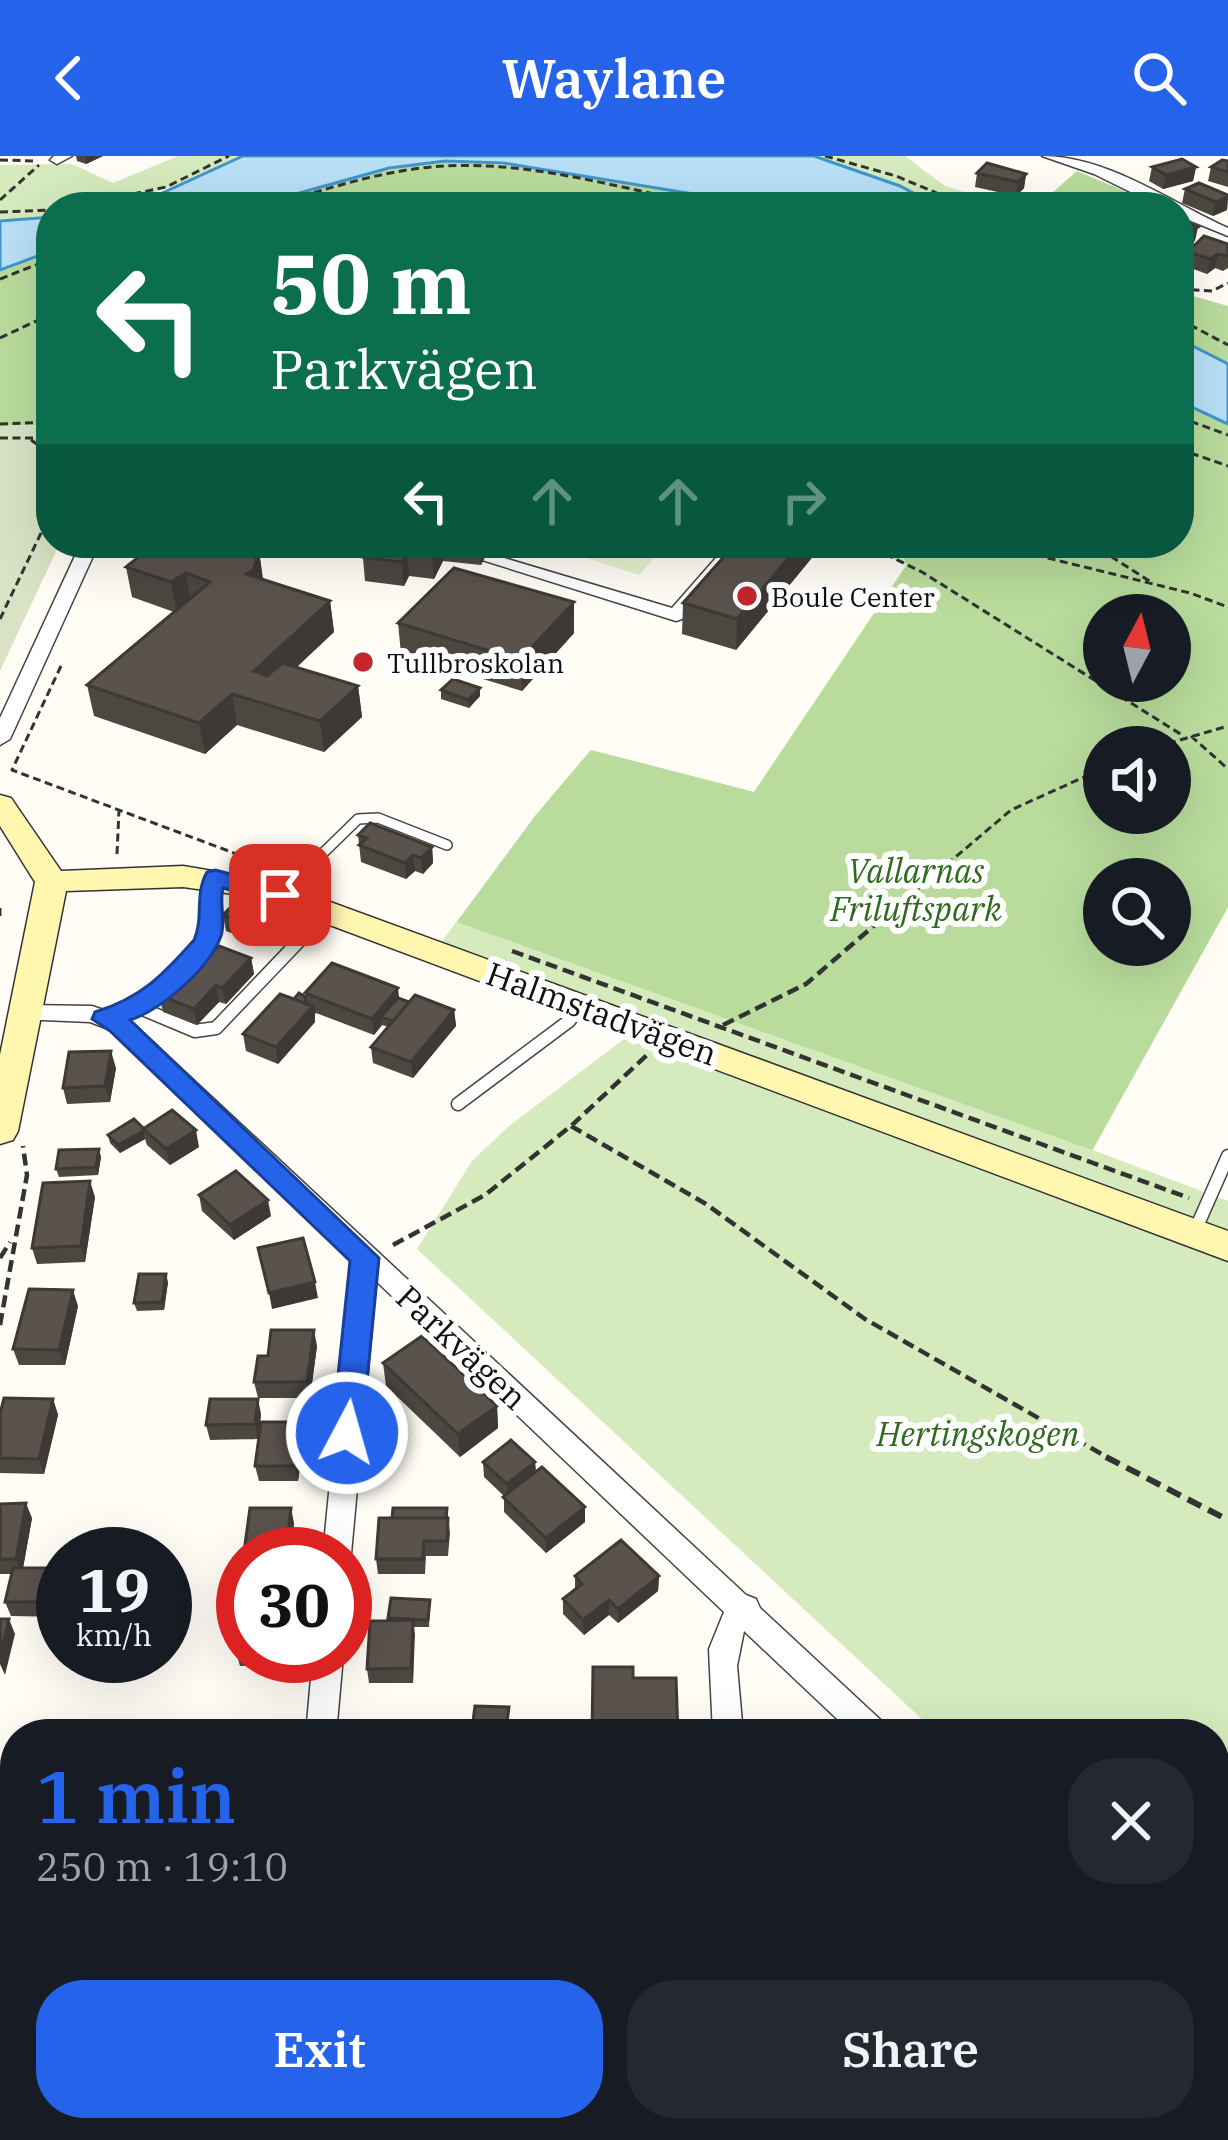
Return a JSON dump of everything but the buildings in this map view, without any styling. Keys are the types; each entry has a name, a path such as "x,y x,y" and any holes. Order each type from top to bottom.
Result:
{"main road":[{"path":"0,805 34,850 50,882 0,1131"},
{"name":"Halmstadvägen","path":"50,882 164,875 215,878 280,895 581,1005 1200,1219 1228,1246"}],"street":[{"path":"1049,156 1073,158 1144,192"},
{"path":"1194,217 1225,232"},
{"path":"0,739 82,558"},
{"path":"488,560 676,615 725,558"},
{"path":"27,1013 92,1014 104,1019"},
{"name":"Parkvägen","path":"104,1019 119,1024 859,1719"},
{"path":"340,1527 365,1258"},
{"path":"727,1719 722,1637 730,1621 746,1609"},
{"path":"322,1719 326,1683"}],"lane":[{"path":"280,895 358,819 378,818 447,845"},
{"path":"104,1019 140,1008 164,990 204,945 211,932 208,896 215,878"},
{"path":"140,1008 195,1031 216,1028 327,912"},
{"path":"458,1104 569,1021 581,1005"},
{"path":"1200,1219 1228,1156"}],"path":[{"path":"142,192 166,187 229,156"},
{"path":"825,156 934,192"},
{"path":"0,160 52,158"},
{"path":"0,200 52,158"},
{"path":"323,192 398,172 446,166 544,174 639,192"},
{"path":"0,212 36,211"},
{"path":"0,279 36,266"},
{"path":"1194,290 1212,291 1228,283"},
{"path":"0,338 36,321"},
{"path":"1194,327 1228,345"},
{"path":"0,424 36,423"},
{"path":"1194,423 1228,435"},
{"path":"0,438 36,438"},
{"path":"28,438 36,444"},
{"path":"1194,454 1228,466"},
{"path":"0,619 36,544"},
{"path":"894,558 1166,726"},
{"path":"1048,558 1228,607"},
{"path":"1113,558 1153,584"},
{"path":"1191,736 1228,726"},
{"path":"1191,736 1228,769"},
{"path":"12,770 119,810 118,854"},
{"path":"723,1024 806,984 1011,810 1083,777"},
{"path":"709,1020 1200,1219"},
{"path":"365,1258 485,1195 571,1126 647,1055"},
{"path":"571,1126 706,1204 865,1319 1058,1433 1228,1520"},
{"path":"0,1258 12,1238 0,1325"}],"green space":[{"path":"178,156 243,156 155,192 36,192 36,218 0,221 0,165 72,164 113,183"},
{"path":"814,156 905,156 945,186 964,192 911,192"},
{"path":"445,161 479,163 679,192 303,192 389,168"},
{"path":"1077,171 1127,192 1053,192"},
{"path":"36,257 36,425 0,426 0,270"},
{"path":"1194,296 1228,306 1228,364 1194,347"},
{"name":"Hertingskogen","path":"1194,408 1228,424 1228,907 1093,1150 1228,1201 1228,1719 922,1719 417,1249 472,1161 509,1126 628,1036 428,960 535,816 591,750 754,792 906,565 891,558 1194,558"},
{"name":"Vallarnas Friluftspark","path":"1194,408 1228,424 1228,907 1092,1150 457,922 535,816 591,750 754,792 907,565 904,558 1194,558"},
{"path":"36,425 36,558 53,558 0,671 0,426"},
{"path":"586,558 654,558 639,575"}],"water":[{"path":"243,156 814,156 911,192 681,192 503,163 445,161 389,168 303,192 164,192"},
{"path":"36,218 36,257 0,270 0,221"},
{"path":"1194,347 1228,364 1228,424 1194,408"}],"place":[{"name":"Boule Center","path":"747,596"},
{"name":"Tullbroskolan","path":"363,662"}],"route":[{"path":"280,895 215,878 208,896 211,932 204,945 164,990 140,1008 104,1019 119,1024 365,1258 347,1433"}]}
